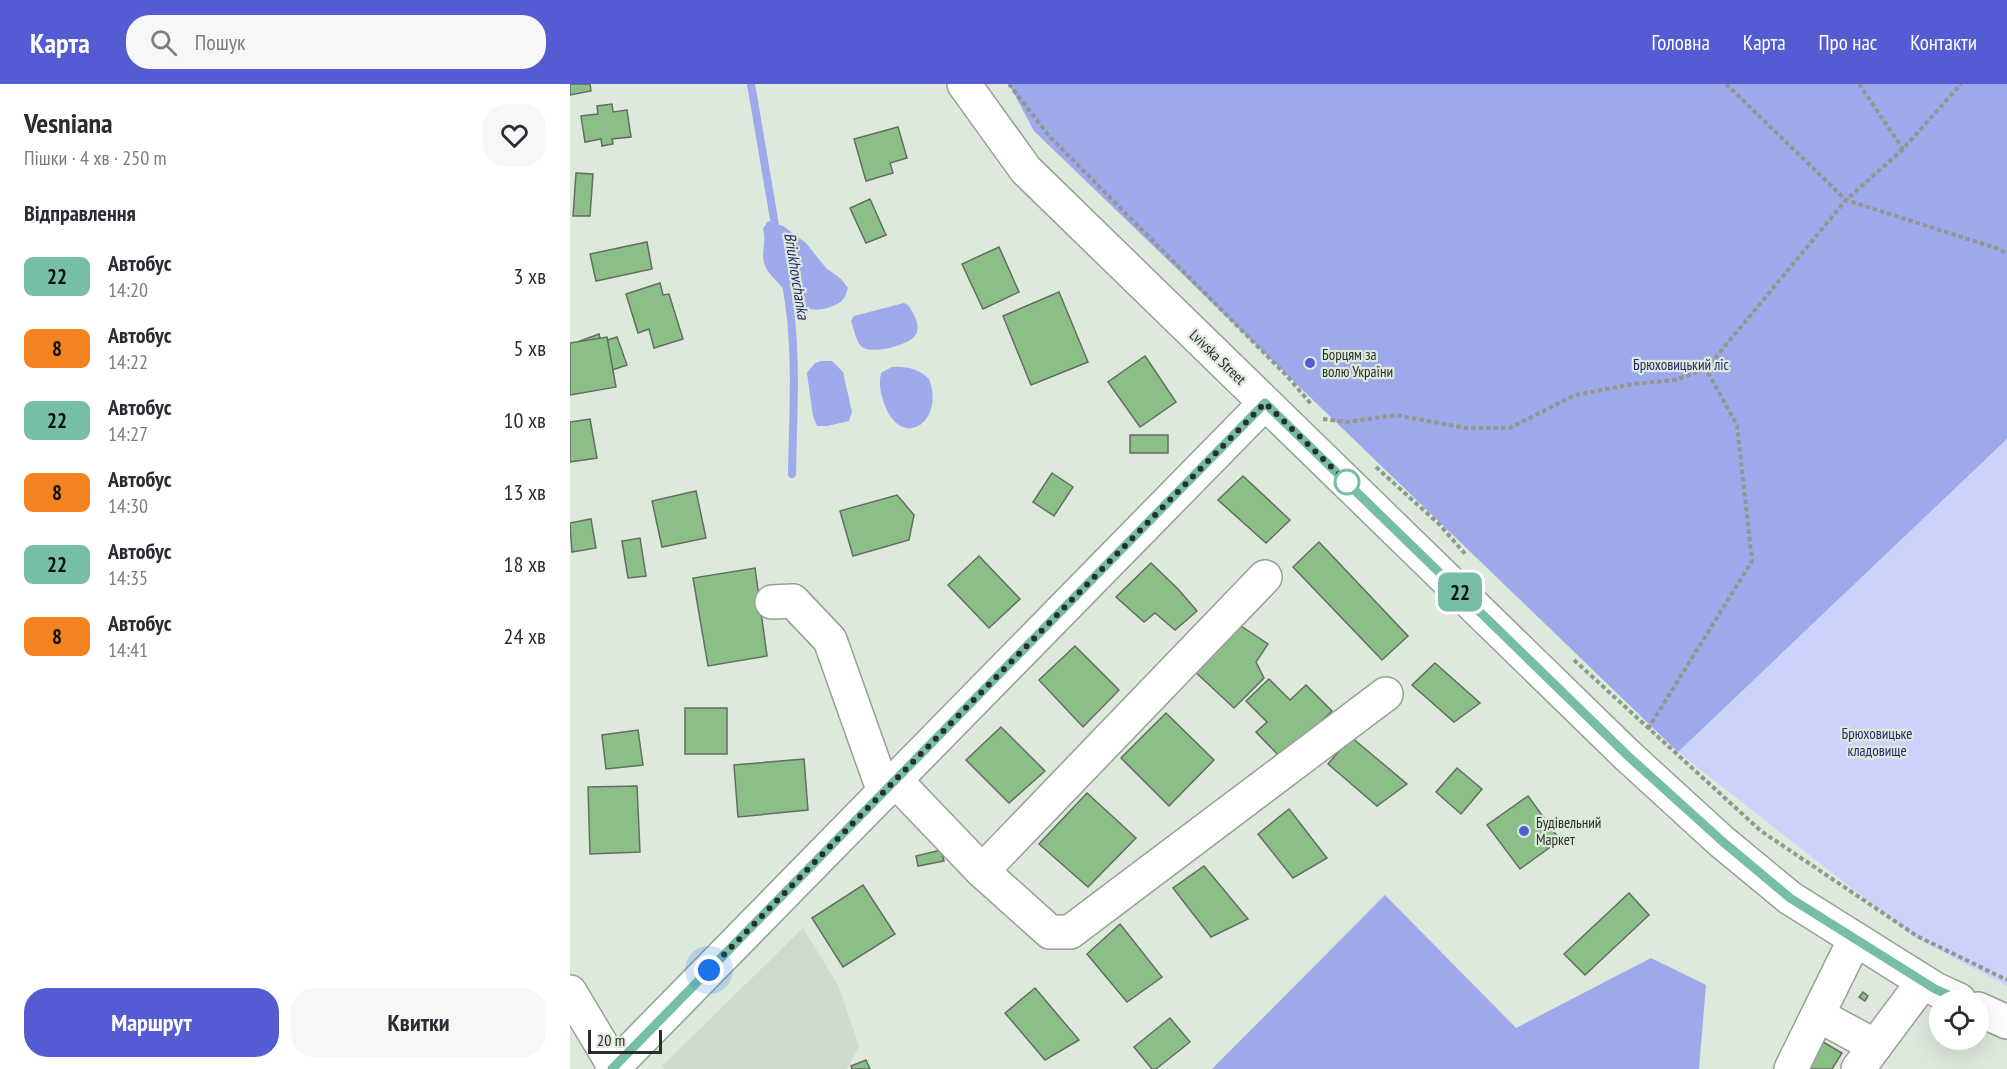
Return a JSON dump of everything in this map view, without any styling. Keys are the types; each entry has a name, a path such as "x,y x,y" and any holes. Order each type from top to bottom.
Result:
{"main road":[{"name":"Lvivska Street","path":"964,84 1026,170 1628,756 1722,841 1790,898 1939,990"},
{"path":"570,992 614,1068 1265,403"},
{"path":"982,871 1265,578"},
{"path":"772,602 793,601 830,640 890,786 1050,932 1070,932 1386,694"},
{"path":"1791,1069 1855,939"},
{"path":"1818,1015 1866,1057 1923,982"},
{"path":"1989,1014 2007,1022"}],"path":[{"path":"1009,84 1048,136 1288,377 1331,426"},
{"path":"1726,84 1846,200 1999,249 2007,254"},
{"path":"1859,84 1903,149"},
{"path":"1324,419 1347,422 1396,416 1466,428 1510,428 1575,395 1633,384 1675,380 1706,369 1846,200 1903,149 1961,84"},
{"path":"1628,756 1648,729 1752,561 1737,425 1706,369"},
{"path":"1372,464 1439,524 1468,557"},
{"path":"1573,659 1761,831 1917,936 2007,980"}],"shaded area":[{"path":"803,928 838,985 859,1046 847,1069 665,1069 662,1066"}],"green space":[{"name":"Брюховицький ліс","path":"1009,84 2007,84 2007,439 1678,752 1034,131"},
{"name":"Брюховицьке кладовище","path":"2007,439 2007,986 1914,937 1678,752"},
{"path":"1385,895 1516,1028 1651,958 1706,985 1699,1069 1212,1069"}],"water":[{"path":"768,221 783,226 806,243 826,268 841,279 848,288 840,303 814,310 802,305 785,291 765,266 763,229"},
{"path":"904,303 908,305 917,322 918,329 914,337 901,345 883,349 867,349 860,345 851,321 854,316"},
{"path":"832,361 843,372 852,412 849,421 817,426 813,416 807,373 815,363"},
{"path":"892,367 912,369 929,379 933,395 931,408 926,419 918,426 909,428 899,425 890,416 883,400 880,380 881,373"}],"building":[{"path":"570,84 590,84 591,91 570,95"},
{"path":"612,104 613,112 627,110 631,137 612,139 613,144 602,146 601,139 585,142 581,116 598,114 597,106"},
{"path":"898,127 907,158 890,163 893,173 866,181 854,139"},
{"path":"576,173 593,174 590,216 573,216"},
{"path":"870,199 886,235 866,243 850,208"},
{"path":"647,242 652,269 596,281 590,254"},
{"path":"999,247 1019,292 983,309 962,264"},
{"path":"660,283 663,295 669,294 683,339 654,348 649,329 638,333 626,294"},
{"path":"1059,292 1088,362 1031,385 1003,316"},
{"path":"599,334 601,342 617,337 627,365 592,377 580,341"},
{"path":"607,337 616,387 570,395 570,343"},
{"path":"1145,356 1176,402 1140,427 1108,382"},
{"path":"590,419 597,458 570,462 570,422"},
{"path":"1130,435 1168,435 1168,453 1130,453"},
{"path":"1052,473 1073,487 1054,516 1033,502"},
{"path":"1243,476 1290,520 1266,543 1218,500"},
{"path":"696,491 706,538 662,547 652,501"},
{"path":"897,495 914,515 909,540 853,556 840,511"},
{"path":"591,519 596,548 572,552 570,523"},
{"path":"640,538 646,576 628,578 622,541"},
{"path":"1319,542 1408,636 1382,660 1293,567"},
{"path":"979,556 1020,599 989,628 948,585"},
{"path":"1151,563 1197,611 1175,630 1155,613 1144,622 1116,597"},
{"path":"755,568 767,656 708,666 693,578"},
{"path":"1235,622 1268,644 1256,662 1264,678 1234,708 1191,668"},
{"path":"1075,646 1119,690 1083,727 1039,680"},
{"path":"1435,663 1480,703 1454,722 1412,685"},
{"path":"1269,679 1290,700 1306,685 1332,711 1282,759 1256,732 1267,722 1246,701"},
{"path":"685,708 727,708 727,754 685,754"},
{"path":"1166,713 1214,760 1169,806 1121,758"},
{"path":"1001,727 1045,771 1009,803 966,760"},
{"path":"638,730 643,765 606,769 602,735"},
{"path":"1351,737 1407,784 1377,806 1328,764"},
{"path":"804,759 808,810 738,817 734,765"},
{"path":"1457,768 1482,789 1461,814 1436,792"},
{"path":"637,786 640,852 590,854 588,787"},
{"path":"1087,793 1136,838 1088,887 1039,844"},
{"path":"1528,796 1560,840 1520,869 1487,825"},
{"path":"1289,809 1327,858 1293,878 1258,834"},
{"path":"941,850 944,861 918,866 916,856"},
{"path":"1204,866 1248,919 1211,937 1173,888"},
{"path":"863,885 895,934 843,967 812,918"},
{"path":"1629,893 1649,915 1585,975 1564,954"},
{"path":"1120,924 1162,977 1127,1002 1087,954"},
{"path":"1035,988 1079,1040 1045,1060 1005,1013"},
{"path":"1863,992 1868,996 1865,1001 1859,997"},
{"path":"1170,1018 1190,1042 1156,1069 1152,1069 1134,1047"},
{"path":"1823,1042 1842,1053 1832,1069 1805,1069"},
{"path":"866,1060 870,1069 852,1069 851,1066"}],"waterway":[{"name":"Briukhovchanka","path":"751,84 776,231"},
{"name":"Briukhovchanka","path":"786,284 793,355 792,474"}],"bus line":[{"name":"22","path":"612,1069 1265,403 1628,756 1722,841 1790,898 1937,990"}],"place":[{"name":"Борцям за волю України","path":"1310,363"},
{"name":"Будівельний Маркет","path":"1524,831"}],"route":[{"path":"709,970 1265,403 1347,482"}]}
